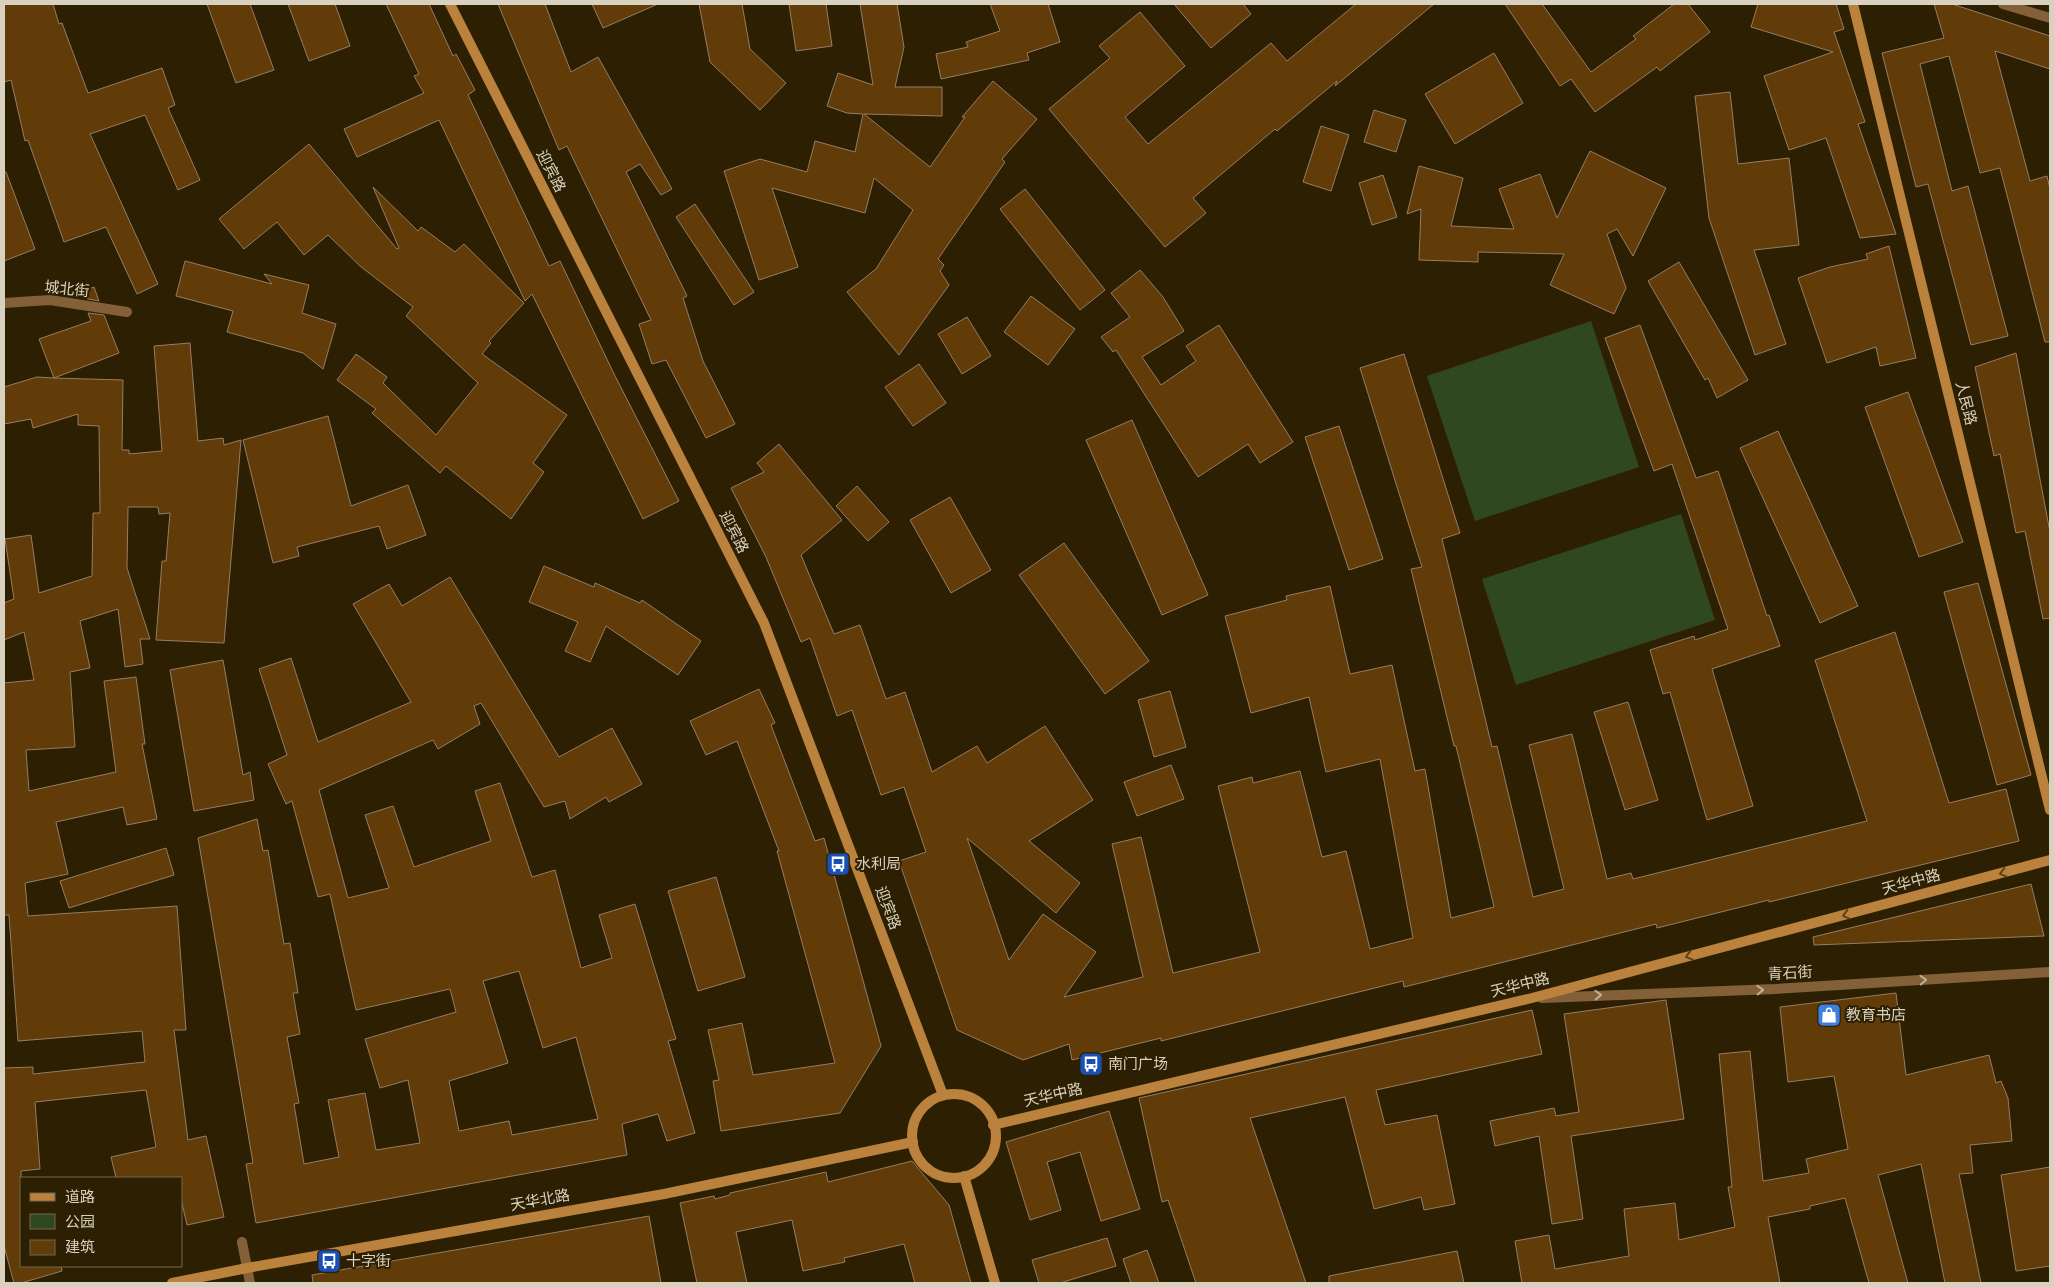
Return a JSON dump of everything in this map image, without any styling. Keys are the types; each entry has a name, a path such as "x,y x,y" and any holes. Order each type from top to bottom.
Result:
{"street":[{"name":"迎宾路","path":"450,4 764,623 943,1095"},
{"name":"人民路","path":"1853,4 2050,810"},
{"path":"2003,4 2050,18"},
{"name":"城北街","path":"4,303 50,300 127,312"},
{"name":"天华中路","path":"993,1125 1532,998 2050,860"},
{"name":"青石街","path":"1532,998 1775,989 2049,972"},
{"path":"956,1094 970,1097 982,1105 990,1116 993,1125 995,1142 990,1156 982,1166 964,1176 944,1176 932,1171 921,1162 913,1142 914,1123 920,1110 930,1101 943,1095 956,1094"},
{"name":"天华北路","path":"172,1283 664,1194 913,1142"},
{"path":"964,1176 995,1283"},
{"path":"242,1242 250,1283"}],"green space":[{"path":"1591,321 1639,467 1475,521 1427,376"},
{"path":"1681,514 1715,620 1516,685 1482,579"}],"building":[{"path":"4,4 53,4 59,24 62,23 88,93 162,68 175,105 168,108 200,180 178,190 145,115 90,134 158,284 137,294 106,227 64,242 28,140 25,141 11,80 4,82"},
{"path":"207,4 250,4 274,70 236,83"},
{"path":"288,4 335,4 350,46 309,61"},
{"path":"386,4 429,4 453,56 456,54 475,90 468,95 549,266 560,261 614,374 679,501 643,519 532,294 525,301 439,120 357,157 344,129 424,93 414,76 419,74"},
{"path":"498,4 545,4 571,72 598,57 672,189 661,195 640,164 626,172 687,296 683,298 703,361 735,424 706,438 666,360 652,364 639,324 651,320 567,146 559,150"},
{"path":"592,4 658,4 603,28"},
{"path":"699,4 742,4 750,49 786,83 760,110 710,62"},
{"path":"789,4 826,4 832,46 796,51"},
{"path":"860,4 897,4 904,47 895,87 942,87 942,116 864,114 930,167 965,117 962,117 993,81 1037,119 1002,159 1005,162 938,259 944,265 940,271 949,285 899,355 847,292 876,269 913,210 874,178 865,213 772,188 798,267 759,280 724,171 760,159 807,172 815,141 855,152 863,114 847,113 827,106 838,73 873,85"},
{"path":"990,4 1048,4 1060,42 1027,53 1029,60 941,79 936,54 968,47 966,42 1000,31"},
{"path":"1174,4 1243,4 1251,14 1211,48"},
{"path":"1356,4 1434,4 1335,86 1337,81 1277,131 1275,129 1193,198 1206,213 1165,247 1049,109 1110,58 1099,46 1140,12 1185,66 1125,117 1148,144 1271,43 1287,61"},
{"path":"1505,4 1542,4 1591,72 1636,39 1633,36 1674,4 1688,4 1710,32 1660,71 1657,67 1595,112 1571,79 1560,86"},
{"path":"1758,4 1836,4 1844,29 1834,32 1865,122 1858,124 1896,234 1860,238 1826,138 1789,150 1764,76 1833,52 1751,27"},
{"path":"1934,4 1952,4 2050,36 2050,69 1995,51 2030,181 2047,176 2050,189 2050,342 2045,342 2000,168 1980,173 1949,56 1920,64 1952,191 1968,186 2008,336 1971,345 1928,184 1916,187 1882,53 1944,38"},
{"path":"1494,53 1523,103 1455,144 1425,94"},
{"path":"1730,92 1738,164 1789,158 1799,245 1754,250 1786,344 1755,355 1709,218 1695,96"},
{"path":"1374,110 1406,120 1396,152 1364,142"},
{"path":"1321,126 1349,135 1331,191 1303,182"},
{"path":"309,144 397,249 399,248 373,187 418,231 421,227 455,252 464,244 524,303 489,341 491,343 482,354 567,415 533,463 544,472 511,519 446,466 440,473 372,413 376,409 337,380 356,354 387,377 383,383 436,435 478,383 406,316 413,307 360,266 328,235 304,255 277,222 244,249 219,219"},
{"path":"1590,151 1666,188 1633,256 1617,229 1607,234 1626,288 1614,314 1550,285 1564,254 1478,252 1478,262 1419,260 1421,209 1407,214 1419,166 1463,178 1451,226 1514,229 1499,189 1540,174 1557,218"},
{"path":"4,172 6,172 35,249 4,261"},
{"path":"1383,175 1397,217 1372,225 1359,183"},
{"path":"1025,189 1105,290 1080,310 1000,209"},
{"path":"695,204 754,292 734,305 676,217"},
{"path":"1889,246 1916,358 1880,366 1876,347 1827,363 1798,278 1830,267 1868,259 1866,254"},
{"path":"185,261 272,284 264,274 309,285 302,313 336,324 323,369 303,353 227,332 233,311 176,296"},
{"path":"1679,262 1748,380 1717,398 1708,378 1705,380 1648,281"},
{"path":"1140,270 1163,297 1184,331 1142,357 1161,385 1196,361 1186,346 1219,325 1293,442 1260,463 1248,444 1198,477 1116,350 1113,352 1101,337 1130,317 1111,293"},
{"path":"94,287 99,301 83,298 81,292"},
{"path":"1031,296 1075,329 1048,365 1004,332"},
{"path":"88,313 104,315 119,353 54,378 39,339 91,321"},
{"path":"967,317 991,356 962,374 938,334"},
{"path":"1640,325 1696,478 1718,471 1767,616 1769,615 1780,646 1712,669 1753,806 1707,820 1670,692 1663,694 1650,650 1694,636 1695,640 1728,629 1672,464 1654,471 1605,338"},
{"path":"190,343 198,441 223,438 224,445 241,440 224,643 156,640 162,561 166,561 170,513 159,514 158,507 128,507 127,568 150,639 140,639 143,664 125,667 118,609 80,621 90,668 70,672 75,747 26,750 29,791 116,772 104,681 136,677 145,744 142,744 157,819 127,825 123,807 56,822 68,874 25,883 28,916 177,906 186,1030 174,1030 188,1140 206,1136 224,1217 187,1225 182,1203 182,1177 116,1177 111,1157 156,1147 146,1090 35,1102 40,1169 21,1171 20,1267 61,1267 62,1271 21,1283 14,1283 4,1246 4,1068 33,1067 33,1074 145,1062 142,1031 18,1041 9,915 4,915 4,683 34,680 24,632 4,640 4,603 14,599 5,539 31,535 39,593 92,576 93,513 100,513 99,426 78,425 78,414 33,428 31,419 4,424 4,387 37,377 123,380 122,450 129,450 129,454 162,451 154,346"},
{"path":"2016,353 2050,532 2050,618 2043,619 2025,531 2016,533 2000,454 1994,456 1975,367"},
{"path":"1404,354 1460,533 1442,539 1492,747 1497,746 1533,897 1564,889 1529,745 1572,734 1607,879 1631,873 1633,879 1867,821 1815,660 1895,632 1949,803 2006,789 2019,841 1657,928 1656,924 1404,987 1403,981 1161,1041 1161,1038 1072,1060 1069,1044 1023,1060 957,1030 899,861 926,852 904,787 881,795 852,710 837,716 810,638 801,642 766,557 731,488 764,472 757,463 779,444 842,520 801,555 834,634 860,625 886,699 905,692 932,772 977,746 987,763 1045,726 1093,800 1029,841 1080,883 1056,913 967,838 1009,960 1043,914 1096,952 1064,997 1143,977 1112,844 1141,837 1173,973 1260,952 1218,786 1252,777 1253,783 1300,771 1322,857 1346,851 1370,949 1413,938 1380,759 1326,772 1309,697 1251,713 1225,616 1287,600 1286,596 1330,586 1350,674 1392,665 1415,771 1425,769 1451,918 1494,907 1411,569 1422,567 1360,368"},
{"path":"919,364 946,403 913,426 885,387"},
{"path":"1908,392 1963,542 1919,557 1865,407"},
{"path":"328,416 351,506 408,485 426,535 387,549 379,526 297,547 299,556 273,563 243,440"},
{"path":"1132,420 1208,595 1162,615 1086,440"},
{"path":"1339,426 1383,559 1349,570 1305,437"},
{"path":"1778,431 1858,606 1820,623 1740,448"},
{"path":"857,486 889,522 868,541 836,506"},
{"path":"950,497 991,570 951,593 910,520"},
{"path":"1064,543 1149,661 1105,694 1019,575"},
{"path":"544,566 594,587 595,583 640,603 642,600 701,641 678,675 606,626 590,662 565,651 578,622 529,602"},
{"path":"450,577 559,757 612,728 642,784 609,802 606,797 570,819 565,801 544,807 481,703 474,706 480,724 438,749 433,740 319,790 348,898 389,888 365,815 393,806 414,867 491,841 475,791 500,783 532,877 555,870 581,968 612,958 599,915 635,904 676,1039 668,1041 695,1133 667,1141 658,1114 622,1124 627,1155 256,1223 246,1164 253,1163 198,838 257,819 263,851 268,850 284,944 290,943 298,993 293,993 300,1034 287,1037 299,1103 294,1104 304,1164 339,1157 328,1100 365,1093 376,1150 420,1143 408,1080 380,1088 365,1039 456,1012 450,989 356,1010 330,894 318,897 292,801 286,804 268,764 287,755 259,669 291,658 318,742 411,702 353,604 389,584 402,606","holes":["519,971 543,1048 576,1037 598,1119 512,1135 509,1121 459,1131 449,1081 508,1063 483,981"]},
{"path":"1978,583 2031,775 1997,785 1944,592"},
{"path":"223,660 243,775 250,772 254,800 194,811 170,670"},
{"path":"759,689 775,723 771,725 815,841 824,838 881,1046 840,1113 721,1131 713,1081 719,1080 708,1030 742,1023 753,1075 835,1063 777,851 779,851 737,741 706,755 690,721"},
{"path":"1170,691 1186,747 1154,757 1138,700"},
{"path":"1628,702 1658,800 1625,810 1594,712"},
{"path":"1171,765 1184,799 1137,816 1124,782"},
{"path":"166,848 174,875 69,908 60,881"},
{"path":"716,877 745,977 698,991 668,891"},
{"path":"2031,884 2044,936 1814,945 1813,937"},
{"path":"1896,993 1906,1075 1989,1055 1996,1083 2001,1081 2008,1098 2012,1141 1970,1145 1973,1173 1959,1174 1981,1283 1945,1283 1921,1164 1878,1175 1908,1283 1869,1283 1845,1198 1810,1206 1810,1209 1768,1217 1780,1283 1522,1283 1515,1241 1549,1235 1555,1269 1629,1256 1624,1209 1675,1203 1679,1240 1735,1227 1728,1187 1732,1187 1719,1054 1750,1051 1763,1181 1809,1173 1806,1159 1848,1149 1834,1076 1788,1082 1780,1007"},
{"path":"1666,1000 1684,1119 1571,1136 1583,1219 1552,1224 1539,1136 1495,1146 1490,1121 1554,1108 1556,1116 1579,1112 1564,1014"},
{"path":"1532,1010 1542,1054 1376,1090 1385,1125 1437,1115 1455,1204 1424,1210 1421,1197 1374,1209 1345,1097 1250,1118 1306,1283 1196,1283 1168,1200 1162,1202 1139,1098"},
{"path":"1109,1111 1140,1209 1101,1221 1080,1152 1047,1162 1061,1210 1030,1220 1006,1142"},
{"path":"912,1161 949,1205 971,1283 915,1283 904,1244 844,1258 845,1262 803,1271 792,1220 736,1232 747,1283 697,1283 680,1203 714,1196 715,1199 730,1195 730,1193 826,1172 828,1182"},
{"path":"2050,1167 2050,1266 2016,1271 2001,1175"},
{"path":"649,1216 661,1283 313,1283 312,1275"},
{"path":"1107,1238 1116,1266 1060,1283 1039,1283 1032,1260"},
{"path":"1147,1250 1159,1283 1131,1283 1123,1259"},
{"path":"1457,1251 1464,1283 1329,1283 1329,1276"}],"place":[{"name":"水利局","path":"838,864"},
{"name":"教育书店","path":"1829,1015"},
{"name":"南门广场","path":"1091,1064"},
{"name":"十字街","path":"329,1261"}]}
